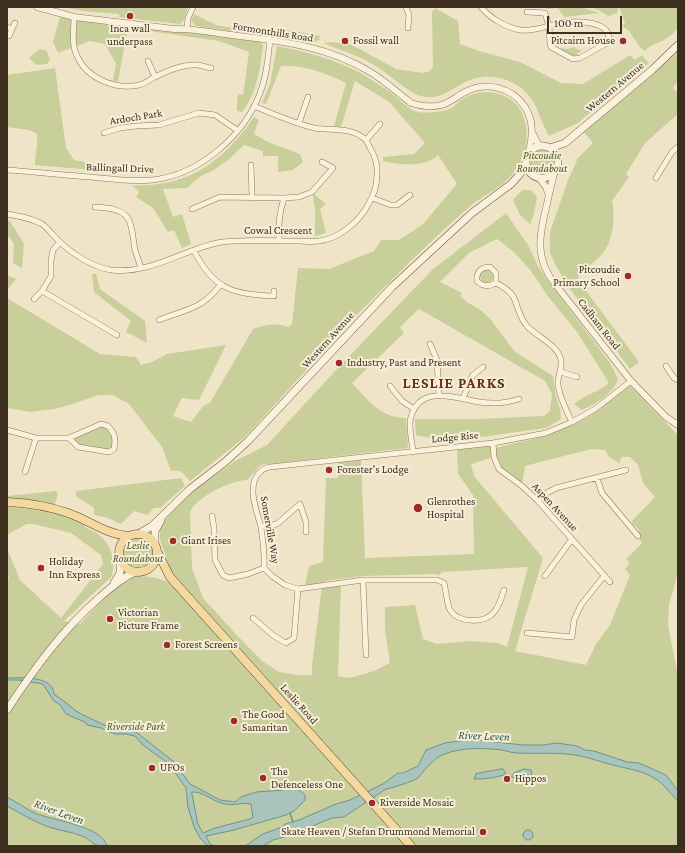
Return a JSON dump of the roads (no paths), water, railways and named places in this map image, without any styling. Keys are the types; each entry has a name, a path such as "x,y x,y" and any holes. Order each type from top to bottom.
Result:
{"main road":[{"name":"Western Avenue","path":"550,148 564,143 652,70 678,45"},
{"name":"Western Avenue","path":"557,159 564,143"},
{"path":"542,146 550,148 553,151 557,159 557,168 548,177 522,178 514,181 526,163 528,154 532,150 542,146"},
{"path":"526,163 528,170 537,177"},
{"name":"Western Avenue","path":"140,533 162,516 190,489 225,462 248,441 368,312 417,263 472,213 514,181"},
{"path":"7,502 40,506 68,513 109,533 128,536 140,533 151,538 155,543"},
{"path":"162,516 155,530 155,543 158,553 170,576"},
{"path":"109,533 126,567 135,572"},
{"path":"114,585 120,573 120,545 128,536"},
{"path":"7,710 37,667 65,632 86,610 125,577 135,572 148,569 153,565 158,553"},
{"path":"148,569 159,570 170,576"},
{"name":"Leslie Road","path":"170,576 411,846"}],"street":[{"name":"Formonthills Road","path":"37,7 74,17 174,29 187,28 218,34 297,43 343,57 373,74 411,103 418,105 434,107 442,105 448,103 464,92 479,87 486,86 501,88 513,94 523,104 530,117 532,133 528,154"},
{"path":"187,28 188,18 194,7"},
{"path":"406,7 409,15 408,28"},
{"path":"481,7 488,15 503,24 520,30 535,30 549,26 562,23 597,24 606,30 609,38 607,43 580,58 573,59 551,47 549,26 545,13 527,12"},
{"path":"74,17 74,42 77,56 85,68 97,79 112,84 129,86 140,85 176,68 193,64 211,68"},
{"path":"9,36 10,28 15,23"},
{"name":"Ballingall Drive","path":"7,170 150,180 180,173 198,165 215,153 228,141 248,117 260,93 265,75 270,40"},
{"path":"148,61 155,77"},
{"path":"299,123 308,96"},
{"path":"254,106 315,128 344,129 366,140 380,124"},
{"name":"Ardoch Park","path":"104,133 120,128 159,125 199,113 215,115 237,130"},
{"name":"Formonthills Road","path":"532,133 535,141 542,146"},
{"name":"Cowal Crescent","path":"7,214 30,219 43,225 60,242 76,254 95,265 111,270 141,268 214,243 230,241 319,241 334,237 349,227 360,217 372,198 376,186 378,170 376,157 366,140"},
{"path":"656,178 672,152 678,147"},
{"path":"192,209 220,197 284,198 298,197 312,192 333,168 322,162"},
{"path":"251,165 252,197"},
{"name":"Cadham Road","path":"555,171 541,226 539,243 546,271 554,284 631,380 666,416 678,425"},
{"path":"537,177 546,187 548,195"},
{"path":"372,198 391,205 397,205 410,195"},
{"path":"279,241 279,213 284,198"},
{"path":"94,207 110,208 127,217 131,227 135,251 141,268"},
{"path":"34,299 42,291 51,276 53,250 60,242"},
{"path":"194,251 200,264 220,284 235,291 249,295 274,296"},
{"path":"496,283 505,288 512,296 525,325 553,347 561,359 561,372 558,383 565,407 572,422"},
{"path":"159,320 194,307 207,300 220,284"},
{"path":"42,291 117,334"},
{"path":"430,344 437,360 439,395"},
{"path":"666,366 674,378 678,380"},
{"path":"463,398 472,375 484,367"},
{"path":"561,372 577,377"},
{"name":"Lodge Rise","path":"267,468 493,443 546,433 572,422 595,409 631,380"},
{"path":"390,386 402,401 414,409"},
{"path":"413,451 410,419 414,409 423,400 439,395 480,402 508,403 519,399"},
{"path":"7,430 36,438 69,438 101,424 108,426 115,433 114,449 109,452 78,447 69,438"},
{"path":"24,472 36,438"},
{"name":"Aspen Avenue","path":"493,443 494,457 499,469 522,486 538,501 610,582"},
{"name":"Somerville Way","path":"267,468 261,471 254,482 253,496 261,528 265,556 264,568 285,585 298,589"},
{"path":"538,501 545,494 556,488 626,470"},
{"path":"597,478 602,493 638,536"},
{"path":"261,528 277,524 300,504 306,522 306,532"},
{"path":"212,516 215,560 223,575 229,578 248,574 264,568"},
{"path":"545,576 572,539"},
{"path":"527,633 572,637 574,620 581,605 604,576"},
{"path":"363,580 366,655"},
{"path":"253,618 274,636 286,643 294,638 298,589 363,580 437,580 444,583 449,609 455,617 465,620 482,620 493,614 504,590"}],"water":[{"path":"7,678 35,679 48,683 54,694 83,715 113,729 130,730 136,732 174,762 190,784 220,800 235,802 241,797 256,792 296,788 305,795 305,800 294,811 286,815 234,830 206,836 210,844 214,846 208,846 200,838 194,827 188,807 186,788 169,764 143,745 135,736 115,734 101,728 87,725 85,722 66,714 60,705 53,700 43,684 19,680 7,680","holes":["192,792 196,792 225,804 251,804 253,817 203,833 198,824"]},
{"path":"468,740 523,745 557,743 577,746 585,750 594,751 627,762 639,763 666,775 678,791 678,801 658,780 650,776 636,770 612,765 586,757 561,754 517,753 495,749 466,749 452,752 437,758 418,778 386,789 344,817 332,818 288,836 273,840 263,846 245,846 263,834 336,804 350,800 383,784 398,773 403,773 418,766 426,750 445,743"},
{"path":"503,769 506,774 490,778 474,779 476,774"},
{"path":"524,769 531,770 532,774 530,777 522,779 511,777 514,773"},
{"path":"7,797 37,814 88,829 104,839 107,846 95,844 82,836 52,828 35,821 7,806"},
{"path":"526,830 530,830 532,831 532,839 526,840 523,837 523,833"}],"waterway":[{"path":"290,813 293,822"}],"place":[{"name":"Inca wall underpass","path":"130,16"},
{"name":"Fossil wall","path":"345,41"},
{"name":"Pitcairn House","path":"623,41"},
{"name":"Pitcoudie Primary School","path":"628,276"},
{"name":"Industry, Past and Present","path":"339,363"},
{"name":"Forester's Lodge","path":"329,470"},
{"name":"Glenrothes Hospital","path":"418,508"},
{"name":"Giant Irises","path":"173,541"},
{"name":"Holiday Inn Express","path":"41,568"},
{"name":"Victorian Picture Frame","path":"110,619"},
{"name":"Forest Screens","path":"167,645"},
{"name":"The Good Samaritan","path":"234,721"},
{"name":"UFOs","path":"152,768"},
{"name":"The Defenceless One","path":"263,778"},
{"name":"Hippos","path":"507,779"},
{"name":"Riverside Mosaic","path":"372,803"},
{"name":"Skate Heaven / Stefan Drummond Memorial","path":"483,832"}],"district":[{"name":"LESLIE PARKS","path":"454,383"}],"park label":[{"name":"Pitcoudie Roundabout","path":"542,162"},
{"name":"Leslie Roundabout","path":"138,552"},
{"name":"Riverside Park","path":"136,727"}],"water label":[{"name":"River Leven","path":"484,736"},
{"name":"River Leven","path":"59,812"}]}
